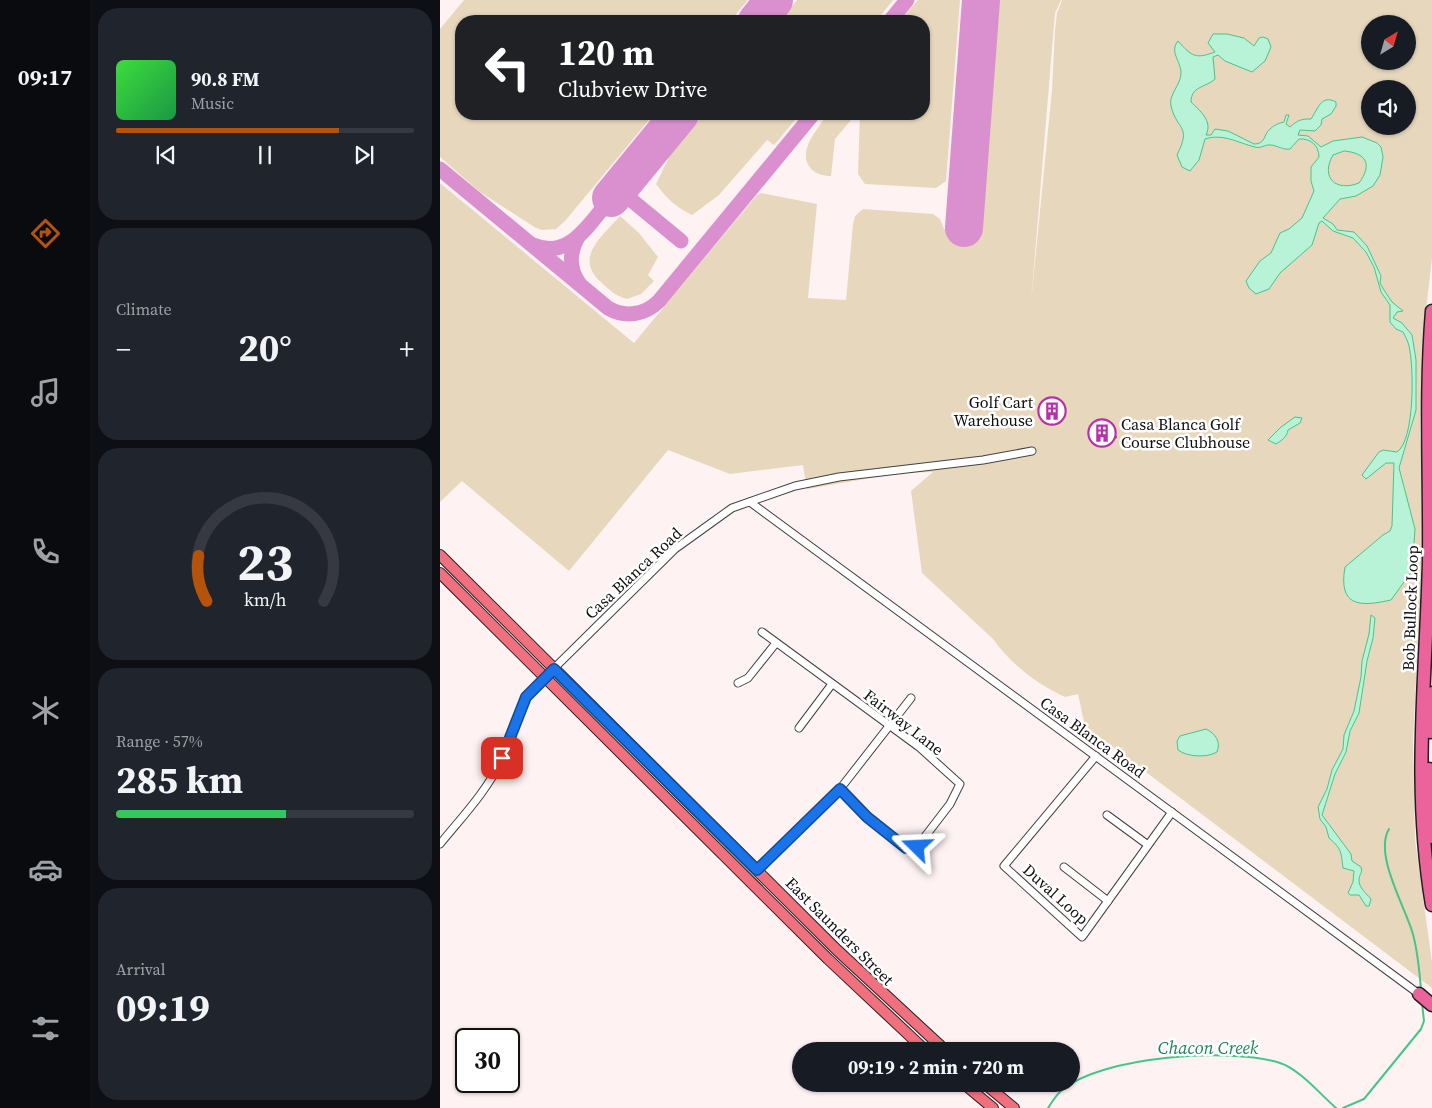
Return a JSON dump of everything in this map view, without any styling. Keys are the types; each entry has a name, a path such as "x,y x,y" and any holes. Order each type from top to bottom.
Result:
{"highway":[{"name":"Bob Bullock Loop","path":"1432,311 1429,361 1429,560 1420,793 1427,877 1432,904"},
{"path":"1432,693 1429,768 1432,837"},
{"path":"1426,995 1432,1005"}],"main road":[{"name":"East Saunders Street","path":"440,555 880,992 936,1042"},
{"name":"East Saunders Street","path":"440,573 856,987 916,1042"},
{"path":"628,760 633,758 637,760 689,810 698,811"},
{"path":"687,819 713,835 752,874 757,870"},
{"path":"974,1092 993,1108"},
{"path":"995,1092 1014,1108"}],"street":[{"name":"Casa Blanca Road","path":"440,844 490,780 502,758 526,697 675,549 732,508 795,486 839,477 983,460 1032,451"},
{"name":"Casa Blanca Road","path":"750,502 1172,812 1426,995"},
{"name":"Fairway Lane","path":"762,632 889,727 919,747 960,784 950,804 917,847 906,848 867,817 840,789"},
{"path":"738,682 748,678 776,643"},
{"path":"798,728 832,684"},
{"path":"757,870 840,789 911,698"},
{"name":"Duval Loop","path":"1096,756 1004,866 1082,936 1172,812"},
{"path":"1107,815 1148,845"},
{"path":"1064,867 1108,901"}],"shaded area":[{"path":"464,0 748,0 735,15 455,15 455,120 649,120 565,221 556,229 542,230 536,228 480,192 440,157 440,29"},
{"path":"797,0 893,0 881,15 785,15"},
{"path":"918,0 960,0 946,181 936,188 865,184 858,174 860,120 930,120 930,15 905,15"},
{"path":"999,0 1061,0 1055,13 1031,302 1052,90 1055,30 1057,13 1062,0 1432,0 1432,258 1423,338 1420,434 1423,471 1421,585 1413,739 1415,840 1432,962 1432,988 1085,726 1078,694 1065,697 1034,680 1016,665 993,639 922,573 911,491 933,472 900,473 807,489 803,465 730,474 668,450 569,571 462,481 440,502 440,183 634,343 757,195 761,193 817,204 808,298 846,300 853,224 855,216 863,209 933,214 940,219 944,229 981,231"},
{"path":"1213,34 1227,34 1244,38 1254,46 1259,38 1263,37 1268,39 1271,47 1265,61 1252,72 1225,61 1218,55 1213,57 1215,79 1196,90 1193,93 1191,102 1207,121 1208,130 1206,135 1211,135 1215,129 1228,131 1254,144 1258,144 1268,131 1277,124 1284,122 1286,115 1289,115 1286,124 1290,127 1300,120 1311,119 1323,101 1331,100 1336,102 1336,106 1331,114 1322,119 1321,125 1315,131 1300,130 1298,135 1308,136 1321,147 1333,141 1362,137 1377,143 1381,147 1383,157 1380,175 1373,186 1356,196 1340,199 1323,218 1333,224 1337,230 1354,232 1367,246 1381,276 1380,283 1392,302 1403,311 1397,312 1393,318 1402,323 1412,335 1416,360 1416,410 1399,468 1415,529 1412,571 1391,600 1370,603 1354,601 1348,597 1344,580 1345,567 1390,531 1392,526 1394,463 1386,463 1366,479 1362,475 1379,452 1383,450 1397,452 1403,445 1412,402 1412,369 1409,344 1403,332 1396,329 1390,322 1390,305 1381,292 1374,267 1366,252 1353,238 1333,231 1322,221 1319,223 1312,245 1280,273 1269,289 1256,294 1249,288 1246,281 1260,261 1271,253 1280,233 1289,229 1302,218 1314,191 1311,181 1311,167 1319,157 1319,153 1313,143 1303,139 1299,139 1290,149 1287,149 1271,145 1257,147 1224,138 1212,137 1205,139 1199,160 1190,171 1182,167 1177,155 1183,133 1171,106 1171,98 1181,73 1175,49 1178,41 1195,55 1199,56 1215,52 1208,43","holes":["1344,151 1352,152 1362,157 1365,161 1366,170 1359,183 1343,186 1337,184 1329,176 1329,163 1333,155"]},
{"path":"699,120 795,120 774,145 767,140 719,195 692,215 672,202 656,184 671,153"},
{"path":"824,120 851,120 835,139 831,176 815,172 806,160 807,148"},
{"path":"620,216 639,233 658,257 648,275 654,281 641,294 627,299 604,285 593,273 590,264 590,255 599,239"},
{"path":"1295,417 1302,418 1300,423 1288,430 1282,440 1276,444 1268,440 1281,427"},
{"path":"1371,615 1375,618 1373,638 1367,661 1359,713 1350,731 1346,752 1335,774 1322,815 1351,854 1352,861 1361,867 1359,883 1371,899 1369,906 1366,906 1359,895 1350,895 1348,893 1353,882 1354,871 1343,868 1340,851 1329,838 1326,827 1320,819 1318,807 1327,789 1332,770 1343,749 1344,735 1354,711"},
{"path":"1206,729 1217,739 1217,752 1197,756 1178,750 1177,741 1180,736"}],"building":[{"name":"Golf Cart Warehouse","path":"1051,399 1063,412 1052,423 1040,410"},
{"name":"Casa Blanca Golf Course Clubhouse","path":"1113,425 1117,438 1092,444 1091,440 1089,440 1089,431 1096,429 1095,426"}],"waterway":[{"name":"Chacon Creek","path":"1389,829 1385,839 1385,852 1392,880 1414,938 1421,989"},
{"name":"Chacon Creek","path":"1343,1108 1364,1099 1421,1029 1424,1021 1422,1003"},
{"name":"Chacon Creek","path":"1048,1108 1062,1090 1081,1078 1106,1069 1136,1062 1200,1056 1258,1058 1280,1063 1302,1076 1336,1108"}],"taxiway":[{"path":"895,15 907,0"},
{"path":"440,169 608,308 621,313 635,314 648,309 659,301 808,120"},
{"path":"618,189 681,241"},
{"path":"533,245 546,249 558,248 569,243 587,227 611,198"},
{"path":"578,237 571,260 573,272 579,283"}],"runway":[{"path":"762,15 774,0"},
{"path":"964,228 981,0"},
{"path":"611,198 675,120"}],"place":[{"name":"Golf Cart Warehouse","path":"1052,411"},
{"name":"Casa Blanca Golf Course Clubhouse","path":"1102,433"}],"route":[{"path":"502,758 526,697 554,669 757,870 840,789 867,817 906,848 917,847"}]}
